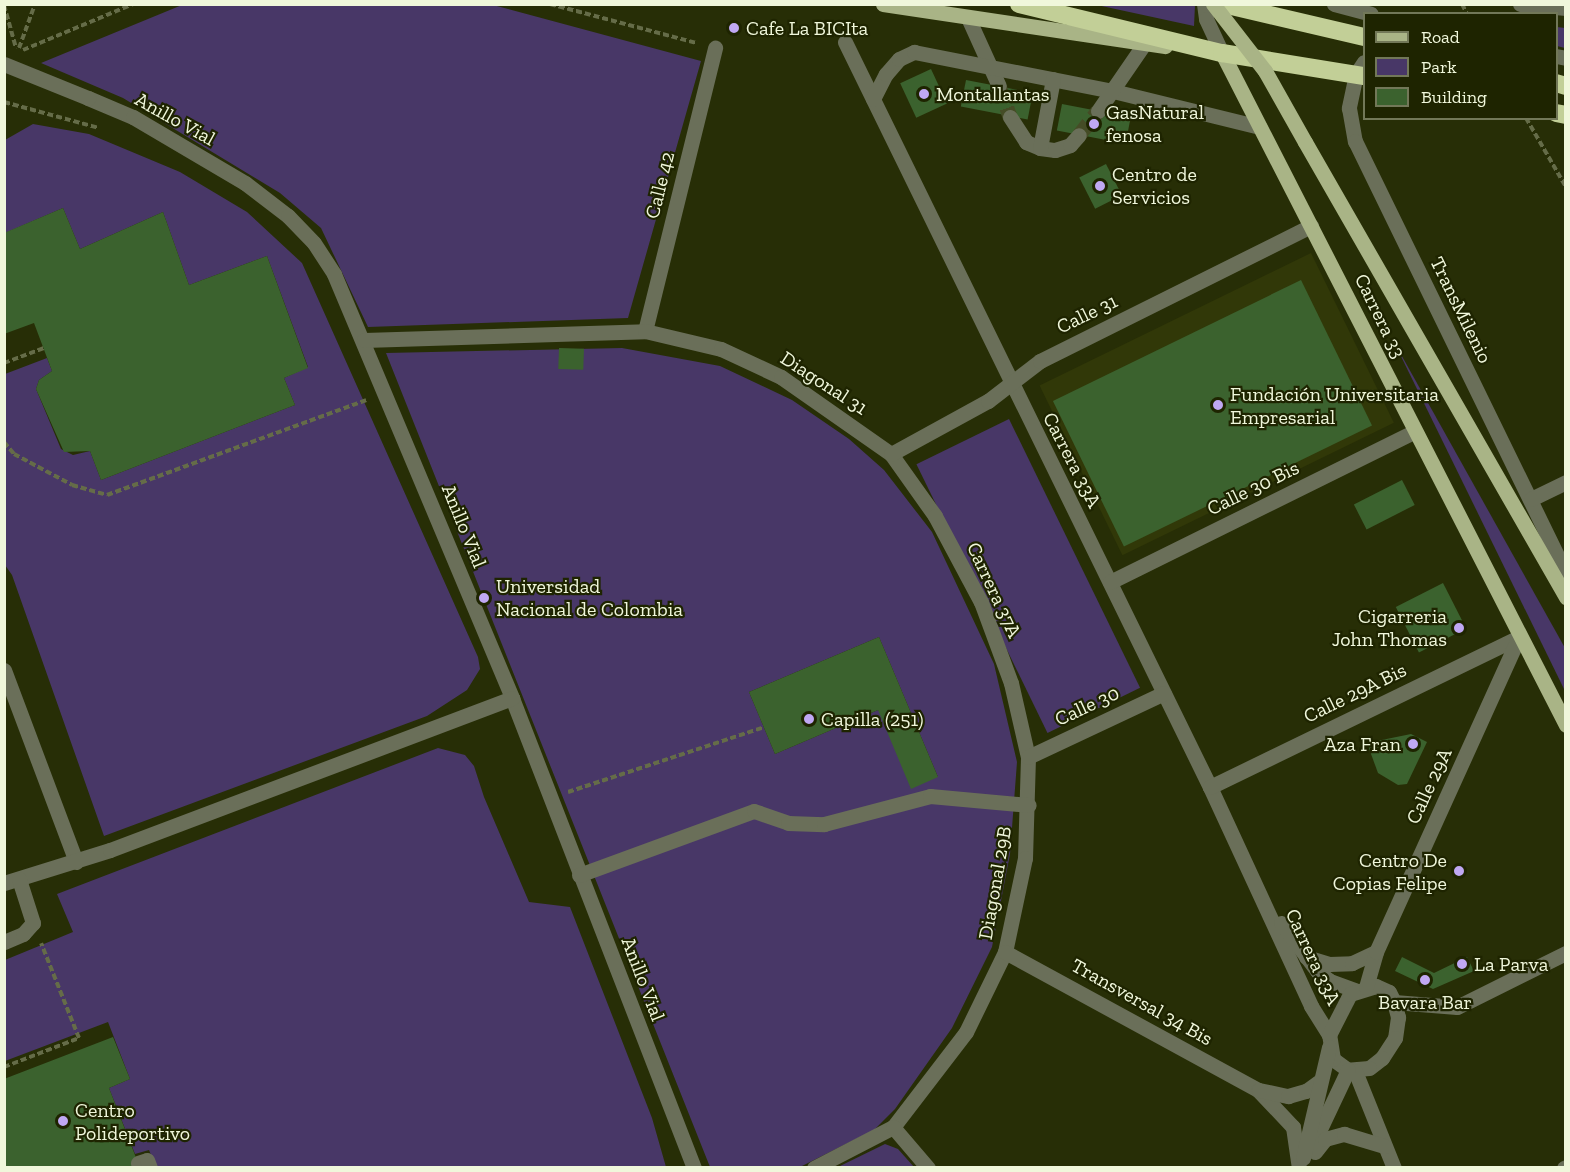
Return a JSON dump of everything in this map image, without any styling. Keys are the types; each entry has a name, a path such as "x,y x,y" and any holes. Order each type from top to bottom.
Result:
{"highway":[{"path":"1018,4 1222,53 1362,71"},
{"path":"1223,4 1363,37"}],"main road":[{"path":"883,4 969,20 1222,53"},
{"name":"Carrera 33","path":"1213,4 1265,71 1566,597"},
{"name":"Carrera 33","path":"1222,53 1566,725"}],"street":[{"path":"1204,4 1206,19 1222,53"},
{"path":"1334,4 1364,12"},
{"path":"1520,4 1565,6"},
{"path":"969,20 999,86"},
{"name":"Carrera 33A","path":"845,42 1010,383 1210,787 1329,1041"},
{"path":"1098,111 1144,44"},
{"name":"Calle 42","path":"645,331 715,48"},
{"path":"873,99 886,74 899,59 914,52 1113,91 1260,127"},
{"name":"Anillo Vial","path":"4,64 133,117 188,148 288,216 314,243 334,274 364,340 512,698 694,1167"},
{"name":"TransMilenio","path":"1362,71 1349,108 1355,141 1566,573"},
{"path":"1040,148 1053,80"},
{"path":"1010,117 1026,142 1040,148 1063,148 1079,135"},
{"name":"Calle 31","path":"891,454 988,401 1040,361 1311,226"},
{"name":"Diagonal 31","path":"364,340 645,331 721,349 781,377 891,454"},
{"name":"Calle 30 Bis","path":"1110,582 1414,432"},
{"name":"Carrera 37A","path":"891,454 934,516 981,602 1011,683 1029,757"},
{"path":"1531,498 1566,482"},
{"name":"Calle 29A Bis","path":"1210,787 1519,637"},
{"name":"Calle 29A","path":"1360,988 1519,637"},
{"path":"4,670 76,862"},
{"name":"Calle 30","path":"1029,757 1164,693"},
{"path":"4,942 24,934 33,923 12,881 76,862 512,698"},
{"name":"Diagonal 29B","path":"893,1127 966,1032 1005,951 1025,858 1029,805 1029,757"},
{"path":"579,874 754,811 788,823 824,824 930,796 1029,805"},
{"name":"Carrera 33A","path":"1262,896 1306,957 1330,981 1360,988"},
{"name":"Transversal 34 Bis","path":"1005,951 1258,1090"},
{"path":"1306,957 1329,964 1352,963 1376,952"},
{"path":"1394,1002 1457,1006 1566,953"},
{"path":"1301,1167 1329,1041 1341,1005 1360,988 1383,989 1394,1002 1398,1017 1392,1043 1382,1058 1369,1068 1351,1071"},
{"path":"1329,1041 1333,1059 1351,1071 1394,1167"},
{"path":"1301,1167 1351,1071"},
{"path":"1258,1090 1288,1096 1306,1091 1320,1082"},
{"path":"1258,1090 1293,1127 1301,1167"},
{"path":"814,1167 893,1127 928,1167"},
{"path":"1301,1167 1325,1139 1334,1135 1359,1137 1384,1146"}],"path":[{"path":"4,5 18,52 133,4"},
{"path":"550,4 715,48"},
{"path":"1527,120 1566,187"},
{"path":"4,363 44,348"},
{"path":"4,442 14,454 72,485 107,495 386,393"},
{"path":"550,798 764,727"},
{"path":"4,1067 79,1038 33,923"}],"shaded area":[{"name":"Fundación Universitaria Empresarial","path":"1311,253 1394,423 1122,555 1040,385"}],"green space":[{"path":"182,5 493,5 701,61 628,318 368,327 321,228 280,193 123,98 41,63"},
{"path":"1097,5 1195,5 1194,26"},
{"path":"1558,27 1565,28 1565,48 1558,46"},
{"path":"33,124 89,134 180,172 247,212 302,263 478,657 480,669 467,690 427,716 104,836 12,575 5,565 5,374 47,358 52,371 39,380 36,389 61,449 73,455 90,451 101,480 295,405 284,378 308,367 267,256 189,285 163,212 80,249 63,208 5,233 5,140"},
{"path":"1394,342 1565,648 1565,691"},
{"path":"622,348 720,366 792,400 849,439 884,470 932,532 994,664 1017,762 1010,854 992,947 952,1028 895,1109 874,1130 800,1167 710,1167 386,353","holes":["879,637 938,777 878,710 775,754 749,692"]},
{"path":"1009,419 1140,688 1047,733 916,464"},
{"path":"438,748 465,755 474,766 484,797 529,902 570,907 652,1118 666,1167 156,1167 149,1150 135,1154 109,1088 130,1079 108,1022 5,1061 5,960 73,932 57,894"},
{"path":"885,1144 898,1149 914,1167 838,1167"}],"building":[{"name":"Montallantas","path":"931,69 947,103 916,118 900,83"},
{"path":"966,80 1033,93 1028,119 961,107"},
{"name":"GasNatural fenosa","path":"1062,104 1131,117 1126,144 1057,131"},
{"name":"Centro de Servicios","path":"1106,164 1122,195 1095,209 1079,178"},
{"path":"63,208 80,249 163,212 189,285 267,256 308,368 284,378 295,405 101,480 90,451 64,452 36,389 39,380 52,371 34,323 4,334 4,233"},
{"name":"Fundación Universitaria Empresarial","path":"1301,280 1372,426 1124,547 1053,401"},
{"path":"559,348 584,349 583,370 558,369"},
{"path":"1402,480 1415,505 1367,529 1354,505"},
{"path":"1443,583 1466,628 1419,653 1396,607"},
{"name":"Capilla (251)","path":"879,637 938,777 911,789 878,710 775,754 749,692"},
{"path":"1411,734 1427,742 1407,784 1398,785 1378,773 1367,743"},
{"path":"1402,957 1434,973 1467,957 1474,971 1433,989 1395,971"},
{"name":"Centro Polideportivo","path":"113,1037 130,1079 109,1088 140,1168 4,1168 4,1079"}],"tunnel":[{"path":"999,86 1010,117"},
{"path":"1079,135 1098,111"}],"place":[{"name":"Cafe La BICIta","path":"734,28"},
{"name":"Montallantas","path":"924,94"},
{"name":"GasNatural fenosa","path":"1094,124"},
{"name":"Centro de Servicios","path":"1100,186"},
{"name":"Fundación Universitaria Empresarial","path":"1218,405"},
{"name":"Universidad Nacional de Colombia","path":"484,598"},
{"name":"Cigarreria John Thomas","path":"1459,628"},
{"name":"Capilla (251)","path":"809,719"},
{"name":"Aza Fran","path":"1413,744"},
{"name":"Centro De Copias Felipe","path":"1459,871"},
{"name":"La Parva","path":"1462,964"},
{"name":"Bavara Bar","path":"1425,980"},
{"name":"Centro Polideportivo","path":"63,1121"}]}
